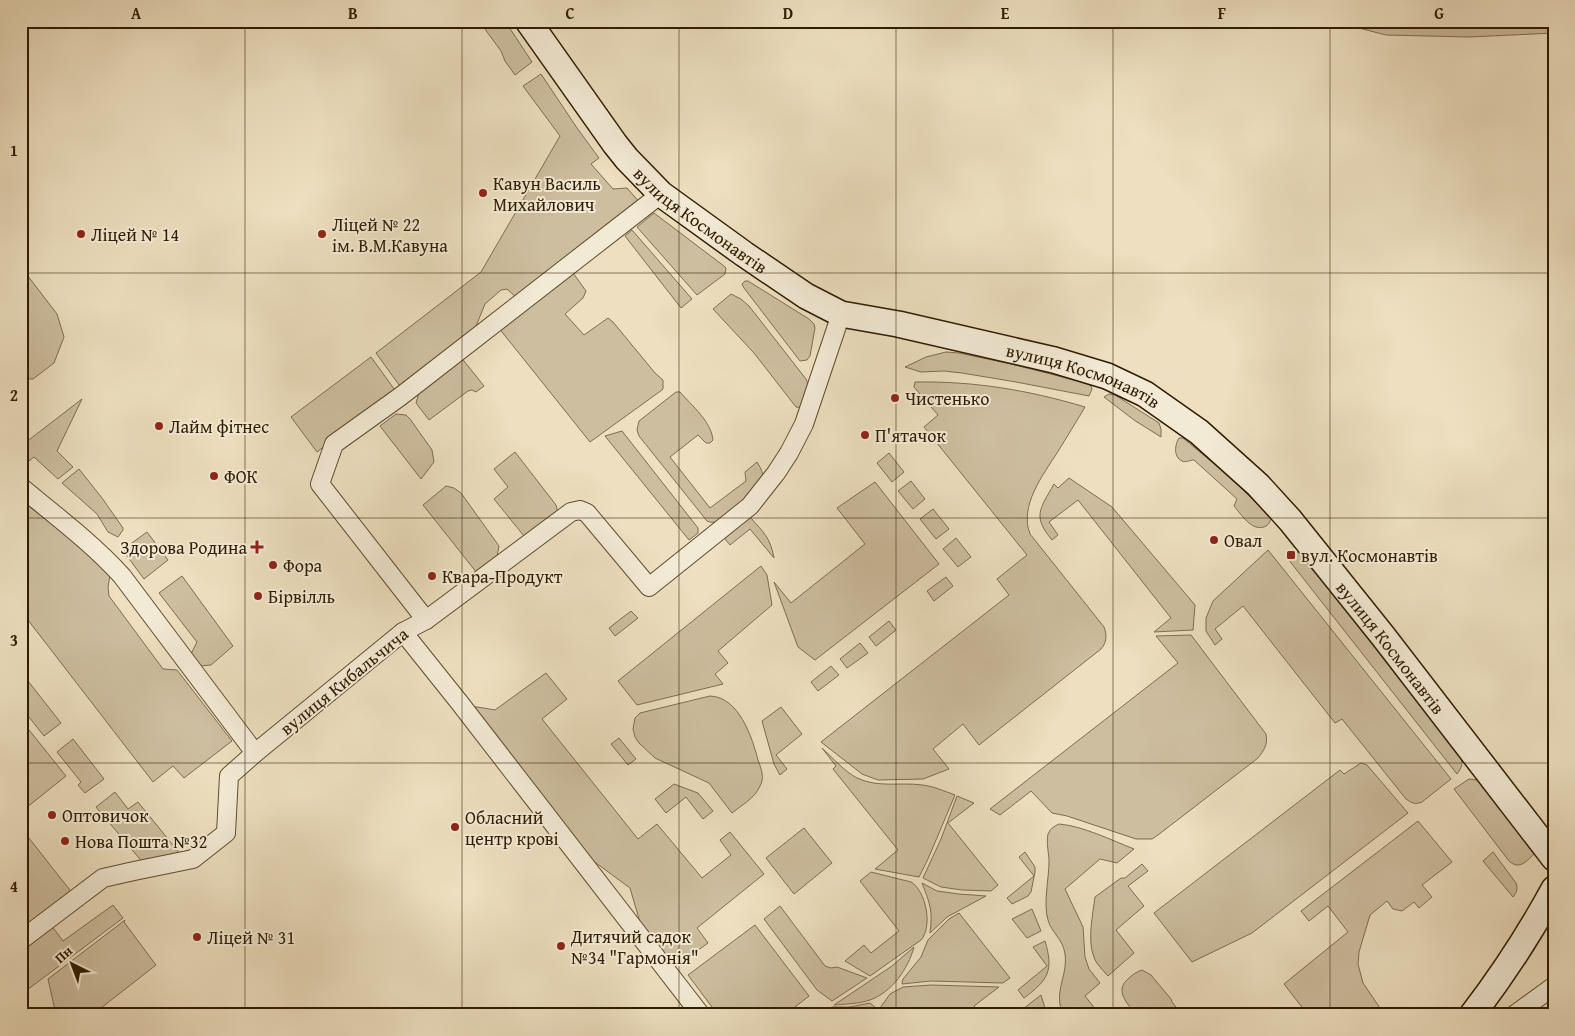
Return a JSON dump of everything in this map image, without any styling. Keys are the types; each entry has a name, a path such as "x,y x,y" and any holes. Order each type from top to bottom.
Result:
{"street":[{"name":"вулиця Космонавтів","path":"528,21 615,144 661,194 806,296 841,314 916,328 1054,360 1107,376 1145,394 1199,432 1258,486 1290,520 1383,636 1554,858"},
{"path":"426,620 320,484 334,444 401,396 661,194"},
{"name":"вулиця Кибальчича","path":"21,940 103,878 193,859 226,833 228,776 403,632 426,620 570,512 580,510 587,513 649,588 750,506 776,473 804,424 841,314"},
{"path":"21,488 105,557 122,576 255,754"},
{"path":"403,632 701,1015"},
{"path":"1472,1015 1543,910 1554,889"},
{"path":"1514,1015 1554,986"}],"shaded area":[{"path":"479,21 505,21 532,62 515,75 505,61 501,51"},
{"path":"1332,21 1554,21 1554,33 1469,37 1386,35"},
{"path":"541,74 599,158 591,164 613,189 627,188 641,204 517,298 507,289 501,290 485,304 474,331 402,389 376,353 481,272 560,136 523,86"},
{"path":"654,213 724,266 726,268 725,274 697,295 637,227"},
{"path":"632,230 692,299 681,308 625,236"},
{"path":"21,267 57,314 64,337 54,363 33,379 21,379"},
{"path":"571,270 586,291 583,298 565,314 584,335 608,318 663,380 662,390 590,442 498,327"},
{"path":"748,281 809,319 814,324 810,356 807,360 800,361 744,288 742,284"},
{"path":"731,294 749,306 806,379 809,386 803,408 796,407 754,353 713,309"},
{"path":"946,352 1011,364 1086,383 1092,389 1089,396 962,373 944,371 921,372 905,367 926,357"},
{"path":"460,356 484,386 476,392 468,391 429,420 416,403 420,389"},
{"path":"371,357 397,393 383,400 317,452 291,417"},
{"path":"915,382 958,383 1022,391 1085,407 1034,491 1030,502 1027,523 1030,534 1104,627 1106,638 1101,649 979,745 963,724 933,749 949,769 923,779 878,780 862,774 821,742 1009,595 997,579 1027,555 924,427 938,415 914,387"},
{"path":"676,392 680,392 705,420 713,440 710,443 706,443 698,435 670,457 710,508 746,481 745,472 757,462 762,473 761,485 722,519 715,522 707,521 639,436 637,430 639,421"},
{"path":"1109,394 1115,395 1159,423 1161,437 1134,420 1104,397"},
{"path":"82,399 57,451 73,467 58,479 34,457 25,464 21,460 21,446"},
{"path":"396,414 406,415 410,419 432,450 434,462 421,479 380,426"},
{"path":"622,431 698,528 698,533 689,540 605,436"},
{"path":"1179,438 1183,438 1230,477 1271,518 1270,522 1264,527 1255,527 1234,506 1237,499 1194,460 1185,462 1179,459 1176,450"},
{"path":"515,452 556,505 558,513 524,536 494,499 508,487 494,469"},
{"path":"889,453 904,472 892,482 877,463"},
{"path":"79,469 123,528 118,537 108,532 97,514 62,483"},
{"path":"1069,478 1112,507 1195,605 1193,630 1154,632 1171,618 1078,500 1049,522 1058,535 1052,540 1042,525 1040,512 1054,484 1058,488"},
{"path":"911,481 925,499 913,509 898,491"},
{"path":"875,482 939,564 815,660 798,647 774,582 791,603 865,544 837,508"},
{"path":"446,486 454,488 461,493 499,546 497,556 477,573 423,505"},
{"path":"21,499 71,539 110,575 109,596 163,669 177,670 232,741 184,778 173,766 153,782 21,611"},
{"path":"933,509 949,529 936,539 920,519"},
{"path":"750,517 763,531 774,558 750,529 730,545 724,538"},
{"path":"147,532 168,560 144,579 124,552 125,548"},
{"path":"956,538 971,557 958,567 943,549"},
{"path":"1268,550 1451,779 1422,802 1414,803 1406,799 1342,719 1335,723 1243,606 1215,629 1222,639 1215,645 1206,631 1206,618 1213,601"},
{"path":"1299,551 1459,755 1462,765 1457,774 1288,559"},
{"path":"761,566 767,575 772,605 718,651 728,663 715,674 723,684 637,705 618,681"},
{"path":"182,576 233,646 211,665 200,666 191,654 197,642 159,593"},
{"path":"946,577 953,586 934,601 927,591"},
{"path":"631,611 638,618 615,636 609,628"},
{"path":"889,621 896,630 876,646 869,637"},
{"path":"1191,635 1266,734 1265,747 1258,758 1152,839 1136,839 1067,816 1052,813 1031,791 1000,815 990,809 1178,663 1156,636"},
{"path":"860,643 868,653 847,668 840,659"},
{"path":"831,666 839,675 818,691 811,682"},
{"path":"546,673 567,699 542,719 638,839 657,824 702,878 731,855 720,840 730,832 764,874 697,928 708,943 682,962 676,963 665,958 642,929 630,888 592,860 471,706 495,710"},
{"path":"28,681 61,723 44,736 21,707 21,687"},
{"path":"710,696 720,698 729,703 743,720 752,740 762,773 761,783 755,794 732,813 709,783 655,758 639,743 633,729 635,718 640,713"},
{"path":"781,707 802,734 776,755 787,769 780,775 774,764 762,721"},
{"path":"21,720 66,776 21,812"},
{"path":"619,738 636,759 628,765 611,744"},
{"path":"73,739 104,779 85,793 78,785 81,782 57,752"},
{"path":"822,748 848,772 865,781 881,784 914,784 955,795 919,877 875,869 898,850 833,769 836,766"},
{"path":"1361,763 1367,765 1408,813 1252,933 1192,962 1154,913 1340,770 1344,774"},
{"path":"1469,779 1477,780 1481,783 1529,845 1534,854 1522,864 1516,865 1509,861 1454,789"},
{"path":"674,784 698,793 713,811 703,819 686,797 666,813 655,799"},
{"path":"115,792 128,809 138,802 181,855 144,864 96,807"},
{"path":"957,796 974,803 948,823 998,885 991,891 941,887 923,878 941,839"},
{"path":"1418,821 1452,862 1422,885 1432,897 1419,908 1414,902 1402,911 1393,909 1387,901 1370,915 1359,952 1358,964 1363,983 1380,1008 1382,1015 1308,1015 1284,984 1348,932 1328,906 1309,921 1301,911"},
{"path":"1059,824 1087,830 1134,849 1117,863 1100,859 1065,889 1083,927 1085,957 1089,969 1100,983 1085,996 1100,1015 1063,1015 1060,1006 1060,991 1065,970 1065,954 1062,944 1050,924 1046,906 1049,862 1048,834 1052,828"},
{"path":"21,828 73,894 21,932"},
{"path":"804,828 832,863 794,894 766,858"},
{"path":"1025,852 1035,867 1035,872 1031,892 1028,896 1012,904 1007,898 1034,876 1019,857"},
{"path":"1493,852 1516,883 1517,890 1513,897 1483,861"},
{"path":"1142,864 1148,871 1128,886 1144,906 1116,930 1134,953 1108,976 1096,962 1092,950 1091,927 1095,897 1121,878 1125,878"},
{"path":"871,872 911,882 921,893 924,901 927,926 921,940 870,976 845,961 864,945 871,953 899,931 860,881"},
{"path":"922,883 937,891 986,896 947,917 930,933 930,907"},
{"path":"113,905 123,918 23,993 21,990 21,947 51,925 63,941"},
{"path":"780,906 825,966 837,967 867,978 832,1001 817,990 764,919"},
{"path":"1032,909 1041,931 1027,938 1012,919"},
{"path":"959,913 1010,978 1003,983 931,981 902,984 903,979 921,957 928,940 949,919"},
{"path":"125,920 124,922 156,965 92,1015 56,1015 48,979"},
{"path":"755,925 809,996 785,1015 718,1015 688,975"},
{"path":"1045,941 1049,960 1047,974 1039,986 1024,998 1018,990 1047,966 1033,947"},
{"path":"914,947 908,963 892,986 870,1000 834,1005 892,966"},
{"path":"1142,970 1151,975 1182,1015 1136,1015 1126,1002 1122,988 1130,978"},
{"path":"931,985 999,987 974,1006 980,1015 890,1015 880,1008 890,994 903,987"},
{"path":"1041,995 1047,1015 1028,1015 1023,1009"},
{"path":"870,1003 876,1008 872,1015 833,1015 832,1007 849,1007"}],"place":[{"name":"Кавун Василь Михайлович","path":"483,193"},
{"name":"Ліцей № 14","path":"81,234"},
{"name":"Ліцей № 22 ім. В.М.Кавуна","path":"322,234"},
{"name":"Чистенько","path":"895,398"},
{"name":"Лайм фітнес","path":"159,426"},
{"name":"П'ятачок","path":"865,435"},
{"name":"ФОК","path":"214,476"},
{"name":"Овал","path":"1214,540"},
{"name":"Здорова Родина","path":"257,547"},
{"name":"вул. Космонавтів","path":"1291,555"},
{"name":"Фора","path":"273,565"},
{"name":"Квара-Продукт","path":"432,576"},
{"name":"Бірвілль","path":"258,596"},
{"name":"Оптовичок","path":"52,815"},
{"name":"Обласний центр крові","path":"455,827"},
{"name":"Нова Пошта №32","path":"65,841"},
{"name":"Ліцей № 31","path":"197,937"},
{"name":"Дитячий садок №34 \"Гармонія\"","path":"561,946"}]}
